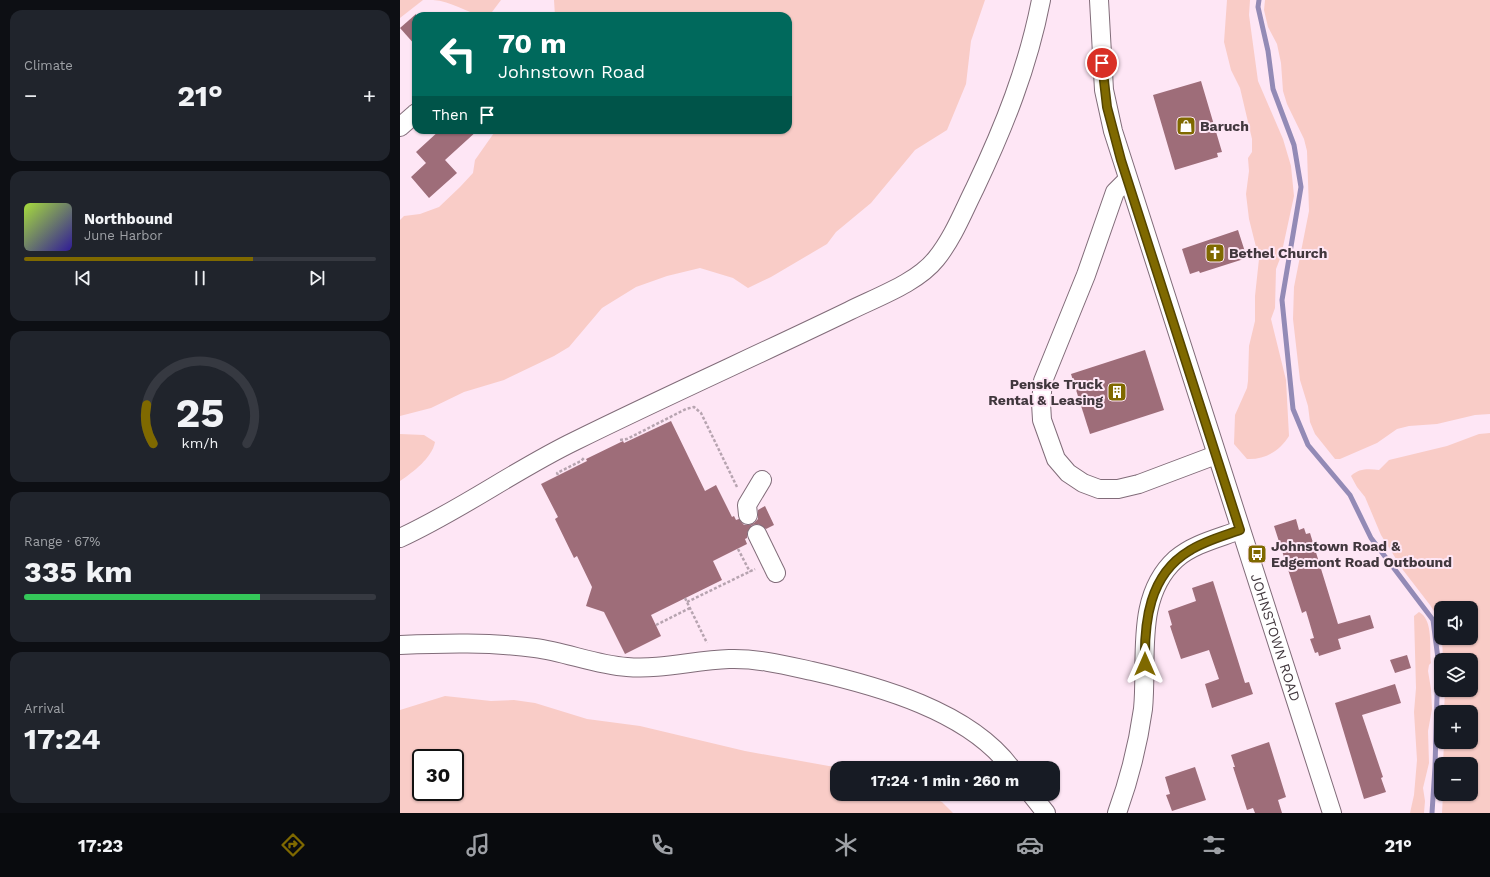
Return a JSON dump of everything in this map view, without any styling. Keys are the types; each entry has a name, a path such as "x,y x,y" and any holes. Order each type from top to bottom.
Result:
{"street":[{"path":"400,538 424,527 529,465 575,441 773,349 891,291 914,278 935,260 960,218 1003,128 1029,55 1041,0"},
{"name":"JOHNSTOWN ROAD","path":"1099,0 1107,107 1128,180 1332,813"},
{"path":"400,127 412,116"},
{"path":"1128,180 1115,192 1086,275 1043,381 1041,403 1042,420 1056,459 1068,473 1084,483 1099,489 1118,489 1139,484 1216,455"},
{"path":"748,515 747,505 762,480"},
{"path":"1117,813 1131,771 1142,710 1146,677 1146,631 1152,594 1167,570 1177,559 1206,543 1240,530"},
{"path":"757,534 776,573"},
{"path":"400,645 496,644 536,648 627,667 730,659 752,660 788,665 876,687 900,695 931,709 972,732 985,741 1004,761"},
{"path":"1037,801 1046,813"}],"path":[{"path":"619,440 627,439 686,409 694,407 701,414 740,490"},
{"path":"558,476 557,473 591,454"},
{"path":"738,548 750,572"},
{"path":"687,602 759,567"},
{"path":"685,598 710,649"},
{"path":"656,625 690,608"}],"shaded area":[{"path":"400,0 423,0 400,18"},
{"path":"433,0 501,0 492,12 472,12"},
{"path":"554,0 985,0 971,41 966,84 947,130 915,150 871,203 836,232 827,244 771,277 748,288 733,278 700,268 667,276 636,287 602,308 569,347 554,356 504,380 464,392 431,408 400,416 400,220 404,216 420,214 439,207 473,173 475,160 493,134 792,134 792,12 555,12"},
{"path":"1227,0 1250,0 1249,15 1258,81 1283,139 1291,166 1294,196 1281,256 1276,269 1275,308 1271,319 1286,380 1289,436 1281,446 1271,454 1253,459 1247,459 1234,444 1235,415 1247,388 1248,381 1249,346 1255,321 1255,296 1259,259 1249,219 1246,194 1249,171 1248,158 1252,152 1252,139 1240,88 1231,70 1224,42"},
{"path":"1265,0 1490,0 1490,414 1475,415 1437,424 1409,426 1397,429 1377,443 1340,459 1335,459 1315,434 1310,422 1308,406 1300,380 1293,319 1294,287 1309,211 1307,151 1304,139 1287,104 1283,91 1281,63 1277,44 1268,27 1264,10"},
{"path":"1490,433 1490,813 1442,813 1443,801 1478,801 1478,757 1443,757 1444,749 1478,749 1478,705 1444,705 1445,697 1478,697 1478,653 1443,653 1442,645 1478,645 1478,601 1434,601 1434,611 1403,570 1381,535 1365,497 1351,476 1361,470 1379,470 1389,460 1447,446 1479,434"},
{"path":"400,434 424,435 435,442 426,459 400,481"},
{"path":"1419,612 1427,621 1430,635 1431,663 1428,671 1432,709 1428,731 1429,763 1423,788 1425,801 1424,813 1410,813 1414,795 1417,760 1414,712 1416,688 1414,616"},
{"path":"445,696 491,701 514,700 535,703 587,719 640,726 745,751 830,766 830,801 940,801 953,813 400,813 400,710"}],"building":[{"path":"412,18 412,42 400,28"},
{"name":"Baruch","path":"1201,81 1222,152 1217,153 1218,157 1175,170 1153,95"},
{"path":"436,134 474,134 445,160 457,173 429,198 411,177 426,163 416,152"},
{"name":"Bethel Church","path":"1238,230 1247,258 1200,273 1199,271 1190,274 1182,249"},
{"name":"Penske Truck Rental & Leasing","path":"1145,350 1164,410 1090,434 1071,374"},
{"path":"671,421 705,491 716,485 732,517 734,516 736,520 739,519 744,525 754,523 758,519 758,510 765,506 774,525 766,529 758,524 752,525 747,533 747,538 745,539 747,544 713,561 722,580 651,615 661,636 625,654 604,612 586,606 592,587 577,556 574,558 555,519 558,517 541,484 587,461 586,459 623,441 624,443"},
{"path":"1296,519 1299,530 1304,528 1306,534 1310,533 1338,624 1370,615 1374,628 1338,639 1341,649 1319,656 1318,652 1315,653 1310,639 1314,638 1306,611 1302,613 1274,526"},
{"path":"1213,581 1245,683 1249,682 1253,694 1212,708 1205,684 1219,679 1209,650 1181,659 1170,626 1172,625 1168,611 1196,601 1192,588"},
{"path":"1407,655 1411,668 1395,673 1390,660"},
{"path":"1395,684 1401,703 1362,715 1383,777 1381,778 1386,792 1364,799 1335,703"},
{"path":"1269,742 1286,797 1278,800 1282,813 1255,813 1253,808 1247,810 1233,767 1235,767 1231,755"},
{"path":"1195,767 1206,800 1172,811 1166,795 1170,794 1165,777"}],"waterway":[{"path":"1259,0 1258,7 1268,51 1273,89 1294,145 1301,187 1282,300 1293,409 1308,445 1350,495 1371,538 1433,620 1438,659 1435,767 1432,813"}],"place":[{"name":"Baruch","path":"1186,126"},
{"name":"Bethel Church","path":"1215,253"},
{"name":"Penske Truck Rental & Leasing","path":"1117,392"},
{"name":"Johnstown Road & Edgemont Road Outbound","path":"1257,554"}],"route":[{"path":"1102,63 1107,107 1121,160 1240,530 1190,550 1177,559 1167,570 1152,594 1146,631 1145,664"}]}
